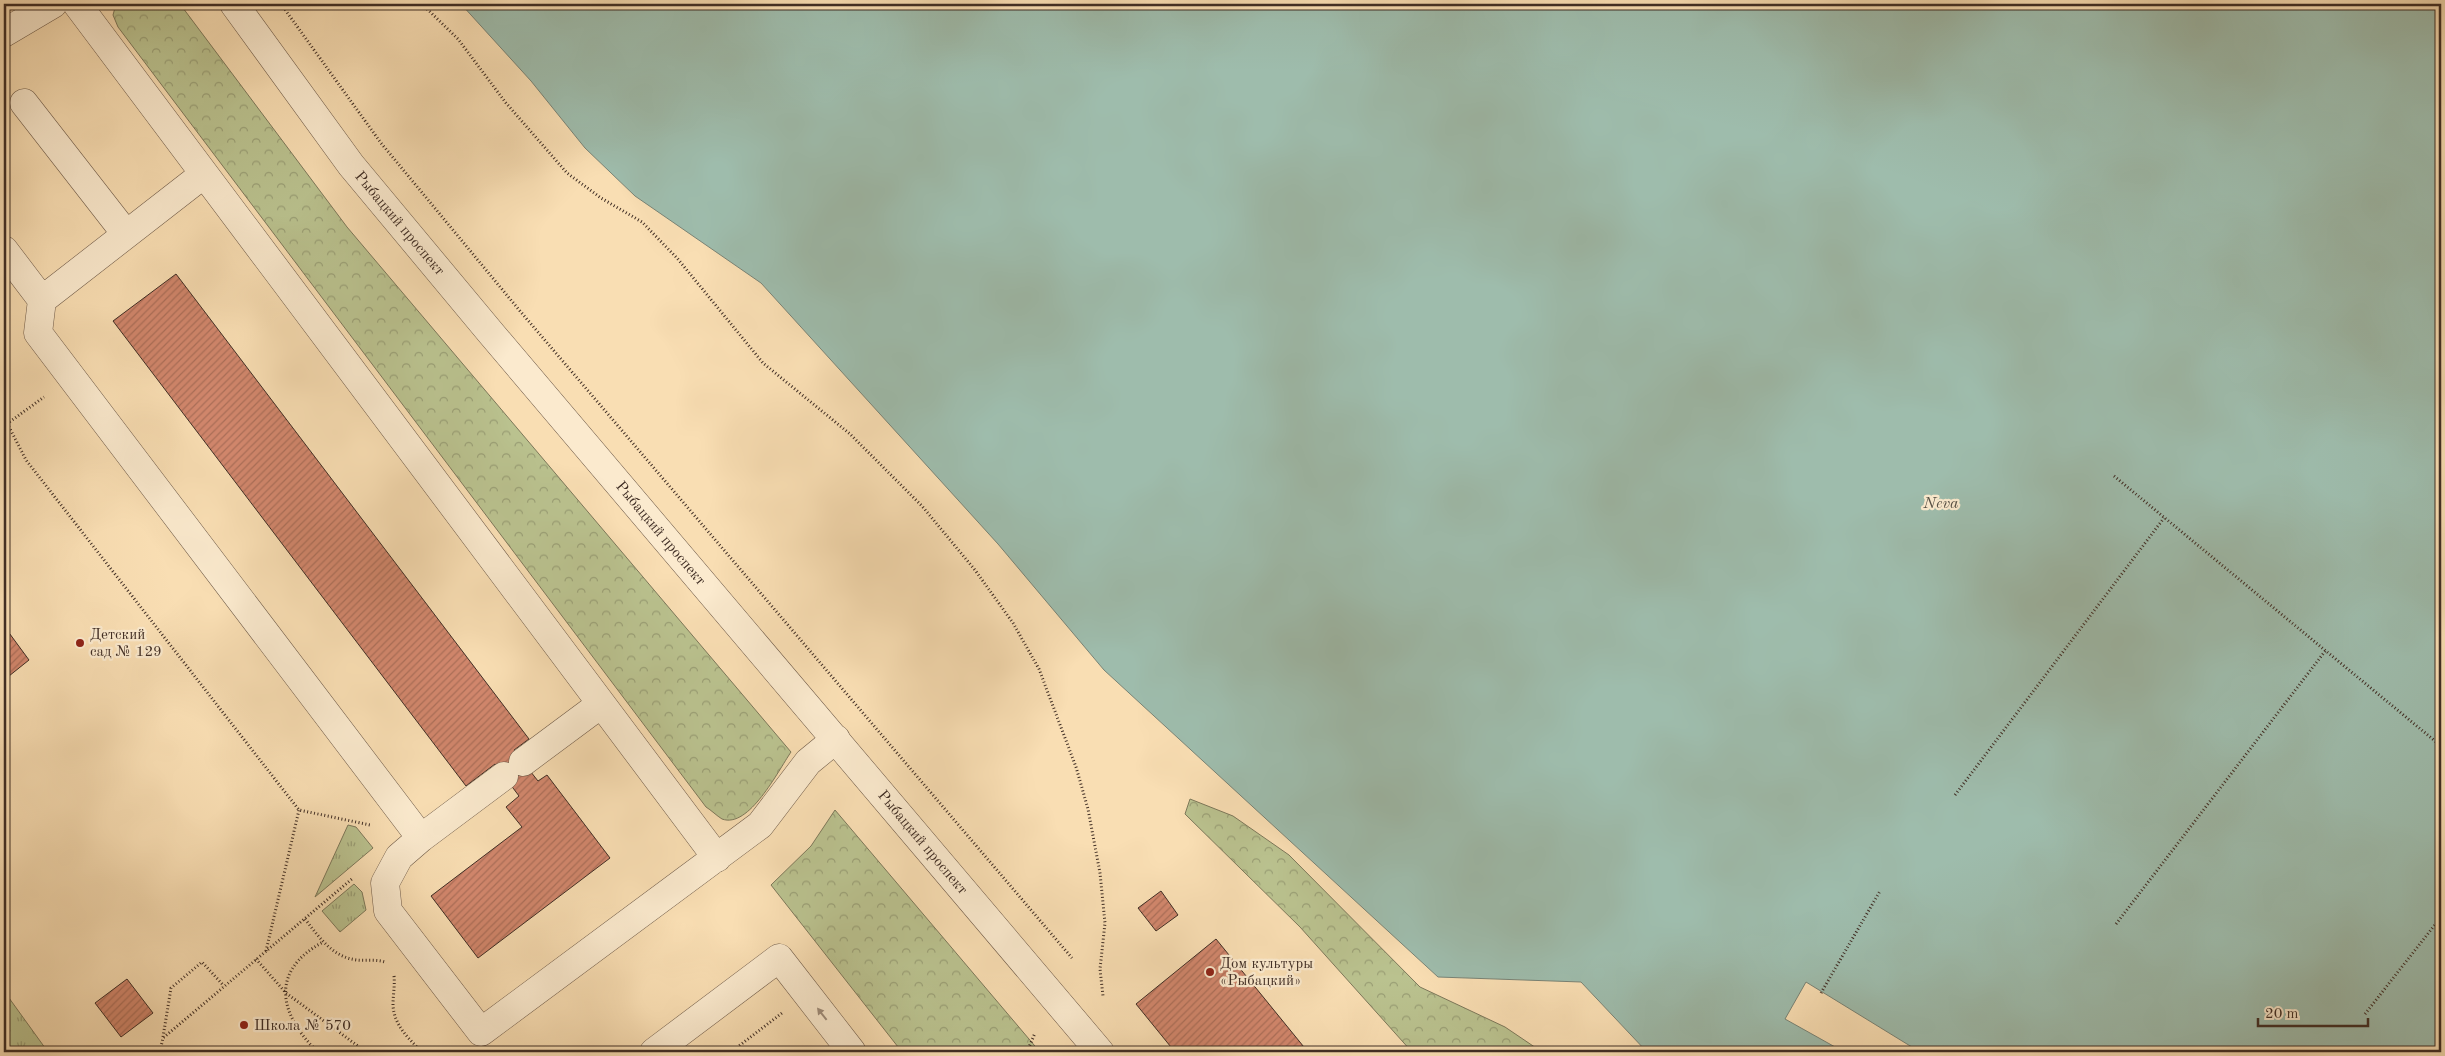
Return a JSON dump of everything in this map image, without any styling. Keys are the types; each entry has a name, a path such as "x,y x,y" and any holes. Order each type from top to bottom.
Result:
{"street":[{"path":"4,33 53,4"},
{"path":"77,4 717,858"},
{"name":"Рыбацкий проспект","path":"234,4 352,165 490,332 1100,1052"},
{"path":"24,103 126,234"},
{"path":"42,300 204,174"},
{"path":"4,250 42,300 38,333 421,838"},
{"path":"601,704 421,838 399,857 385,883 388,911 481,1032 760,825 808,762 836,739"},
{"path":"654,1052 779,958 852,1052"}],"path":[{"path":"281,4 381,143 520,311 1072,958"},
{"path":"422,4 458,39 506,103 567,173 601,198 642,222 677,258 715,307 763,363 850,434 922,506 975,570 1002,608 1039,669 1076,767 1088,809 1100,873 1104,923 1100,969 1103,996"},
{"path":"4,426 71,377"},
{"path":"4,417 9,423 26,460 299,810 372,825"},
{"path":"2114,476 2441,746"},
{"path":"1955,795 2164,518"},
{"path":"2116,924 2326,650"},
{"path":"265,951 299,810"},
{"path":"163,1038 360,873"},
{"path":"1821,993 1880,891"},
{"path":"2365,1014 2441,917"},
{"path":"305,919 323,942 337,954 349,959 380,960 388,963"},
{"path":"318,1052 294,1026 288,1012 286,993 289,976 298,960 310,949 323,942"},
{"path":"256,959 286,993 366,1052"},
{"path":"160,1051 171,988 202,962 224,986"},
{"path":"393,969 396,1019 404,1033 422,1052"},
{"path":"731,1052 807,994"},
{"path":"1026,1052 1035,1033"}],"green space":[{"path":"116,4 180,4 347,227 791,752 762,796 742,815 732,820 722,819 706,807 118,27 113,15"},
{"path":"1190,799 1233,816 1289,855 1420,987 1505,1027 1542,1052 1412,1052 1300,927 1185,814"},
{"path":"835,810 1040,1052 902,1052 771,885 811,846"},
{"path":"348,825 356,827 373,848 315,897"},
{"path":"354,884 362,892 366,910 340,932 322,911"},
{"path":"4,991 48,1052 4,1052"}],"water":[{"name":"Neva","path":"461,4 2441,4 2441,1052 1920,1052 1806,982 1785,1019 1844,1052 1647,1052 1581,982 1438,977 1104,670 998,544 761,283 635,196 585,148 531,81"}],"building":[{"path":"176,274 529,739 514,750 538,781 547,775 610,858 478,958 431,896 522,827 506,807 519,796 495,764 466,786 113,321"},
{"path":"4,626 29,660 4,680"},
{"path":"1161,891 1178,915 1156,931 1138,908"},
{"name":"Дом культуры «Рыбацкий»","path":"1216,939 1308,1052 1175,1052 1136,1004"},
{"path":"127,979 153,1013 121,1037 95,1003"}],"place":[{"name":"Детский сад № 129","path":"80,643"},
{"name":"Дом культуры «Рыбацкий»","path":"1210,972"},
{"name":"Школа № 570","path":"244,1025"}]}
